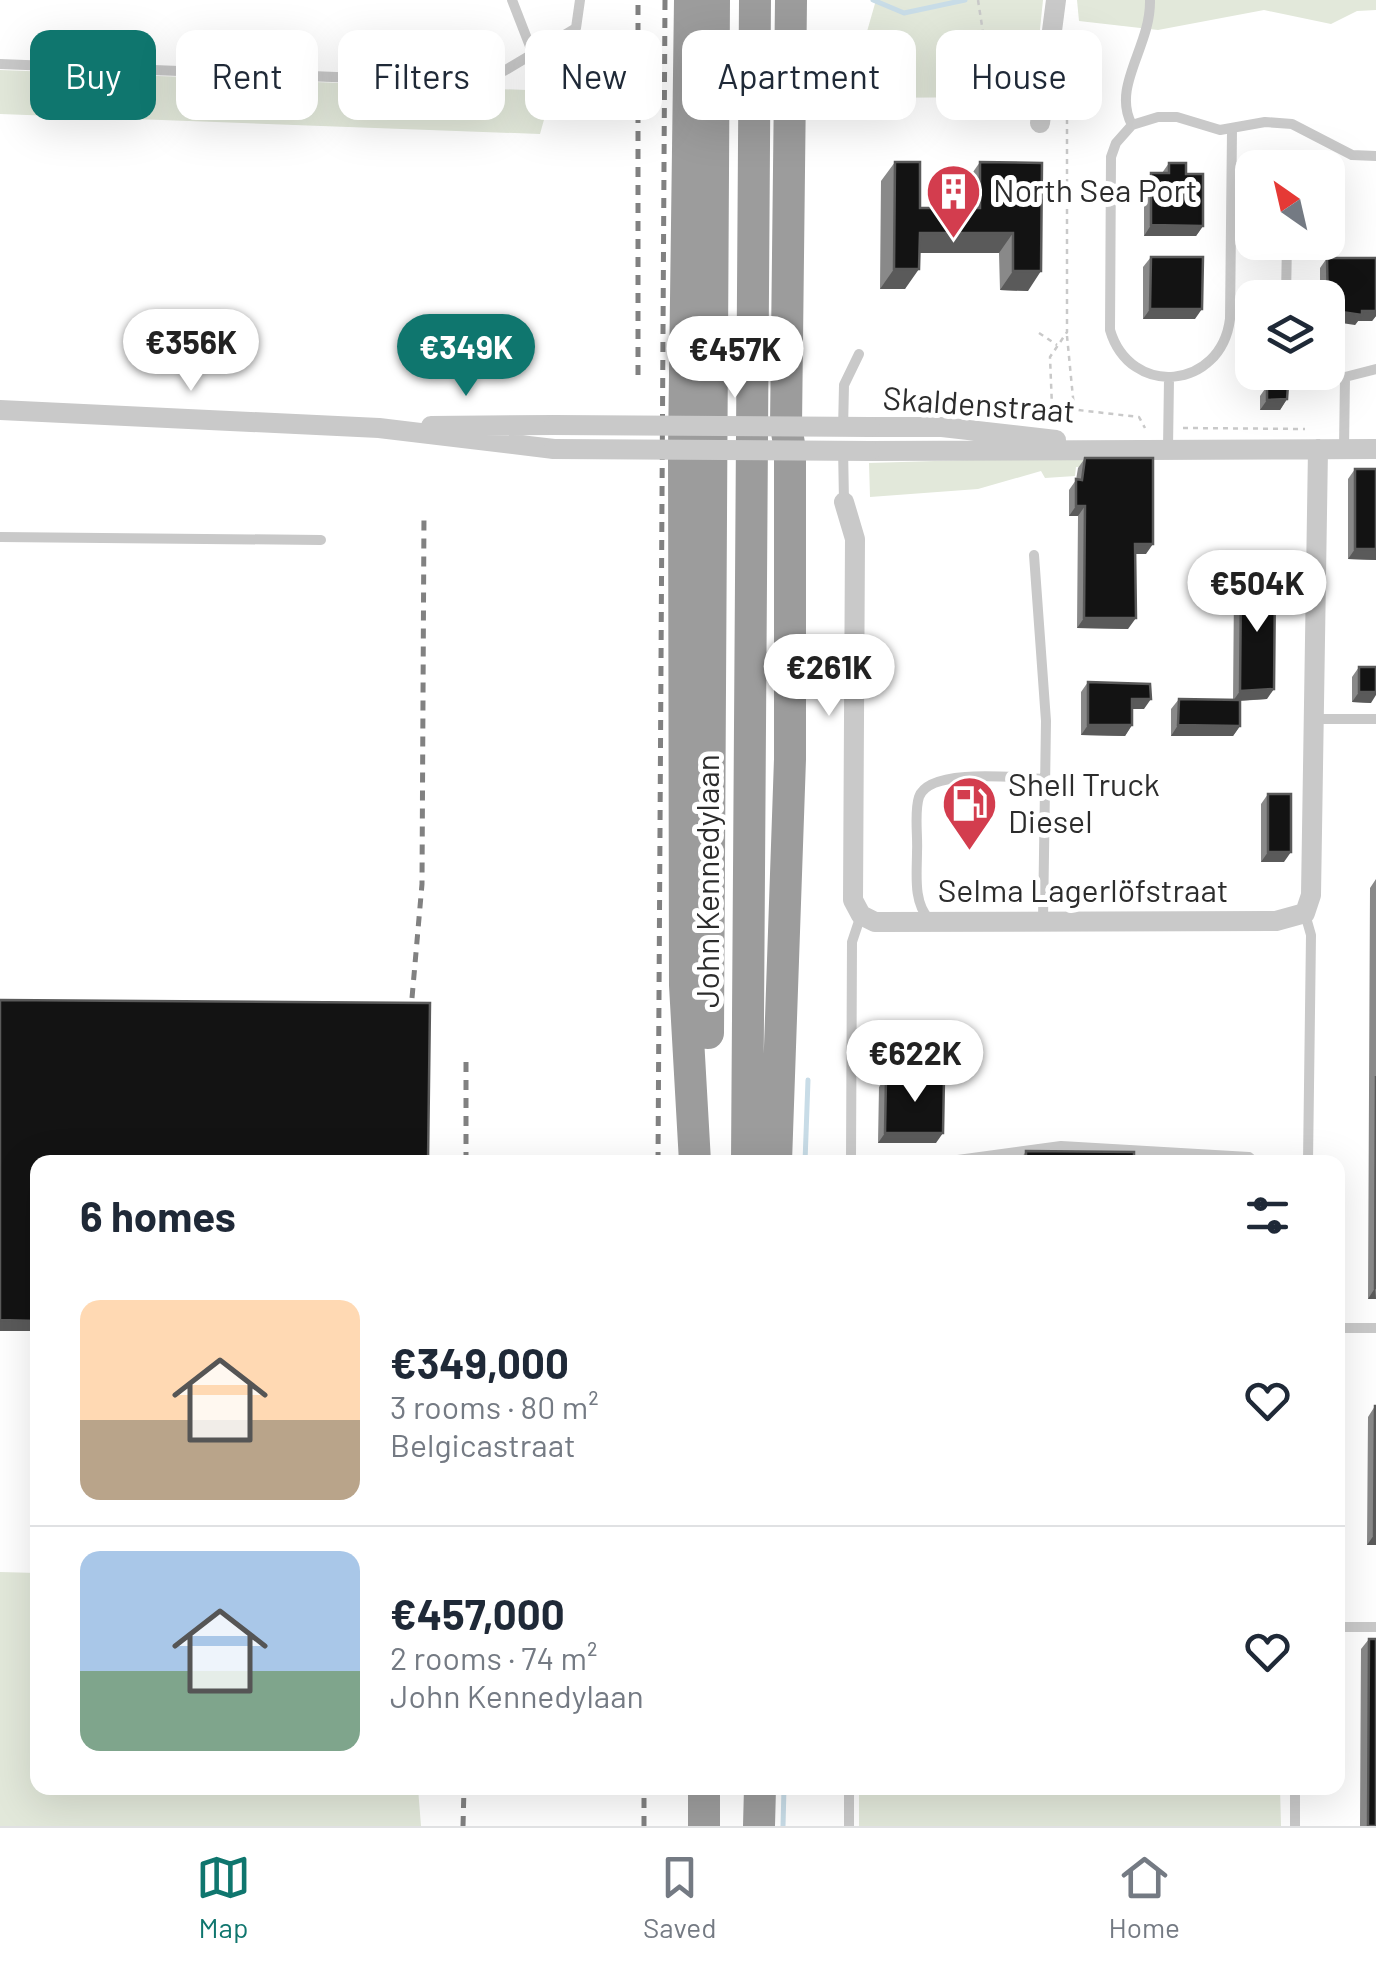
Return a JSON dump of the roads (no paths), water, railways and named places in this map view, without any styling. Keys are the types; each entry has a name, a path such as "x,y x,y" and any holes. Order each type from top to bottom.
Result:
{"highway":[{"path":"690,0 684,438 685,985 695,1155"},
{"name":"John Kennedylaan","path":"708,1155 714,0"},
{"name":"John Kennedylaan","path":"748,1155 755,0"},
{"name":"John Kennedylaan","path":"766,1155 771,0"},
{"path":"776,1155 790,758 791,0"},
{"path":"704,1795 704,1826"},
{"path":"744,1795 744,1826"},
{"path":"759,1826 760,1795"}],"street":[{"path":"1040,123 1056,0"},
{"path":"0,410 380,428 554,449 788,429"},
{"path":"380,428 475,423 684,438"},
{"name":"Skaldenstraat","path":"788,429 942,427 1376,449"},
{"name":"Skaldenstraat","path":"788,429 870,451 1168,438"},
{"path":"1305,912 1312,895 1318,448"},
{"path":"844,502 855,539 853,900 861,915"},
{"name":"Selma Lagerlöfstraat","path":"861,915 875,922 1276,921 1305,912"}],"lane":[{"path":"512,0 525,33"},
{"path":"573,30 580,0"},
{"path":"1132,126 1124,94 1143,50 1150,0"},
{"path":"0,64 463,82 504,71 525,59"},
{"path":"1232,130 1229,331 1212,362 1192,375 1169,379 1146,374 1126,361 1110,330 1111,157 1116,143 1132,126 1158,116 1232,130 1264,122 1292,124 1352,156 1376,156"},
{"path":"844,502 844,385 859,354"},
{"path":"1345,377 1376,368"},
{"path":"1168,438 1169,379"},
{"path":"1344,449 1345,390"},
{"path":"0,537 322,540"},
{"path":"1034,555 1046,721 1043,921"},
{"path":"1312,719 1376,720"},
{"path":"931,921 919,900 917,876 919,797 926,786 947,778 1045,780"},
{"path":"1305,912 1311,935 1308,1155"},
{"path":"851,1155 852,942 861,915"},
{"path":"995,1155 1061,1146 1215,1155"},
{"path":"1345,1328 1376,1328"},
{"path":"1345,1628 1376,1627"},
{"path":"848,1795 849,1826"},
{"path":"1295,1795 1295,1826"}],"waterway":[{"path":"873,0 904,13 965,0"},
{"path":"805,1155 808,1080"},
{"path":"783,1826 784,1795"}],"railway":[{"path":"638,0 638,375"},
{"path":"658,1155 665,0"},
{"path":"412,998 422,884 424,513"},
{"path":"466,1059 466,1155"},
{"path":"463,1826 464,1795"},
{"path":"644,1795 644,1826"}],"place":[{"name":"North Sea Port","path":"954,240"},
{"name":"Shell Truck Diesel","path":"969,852"}]}
